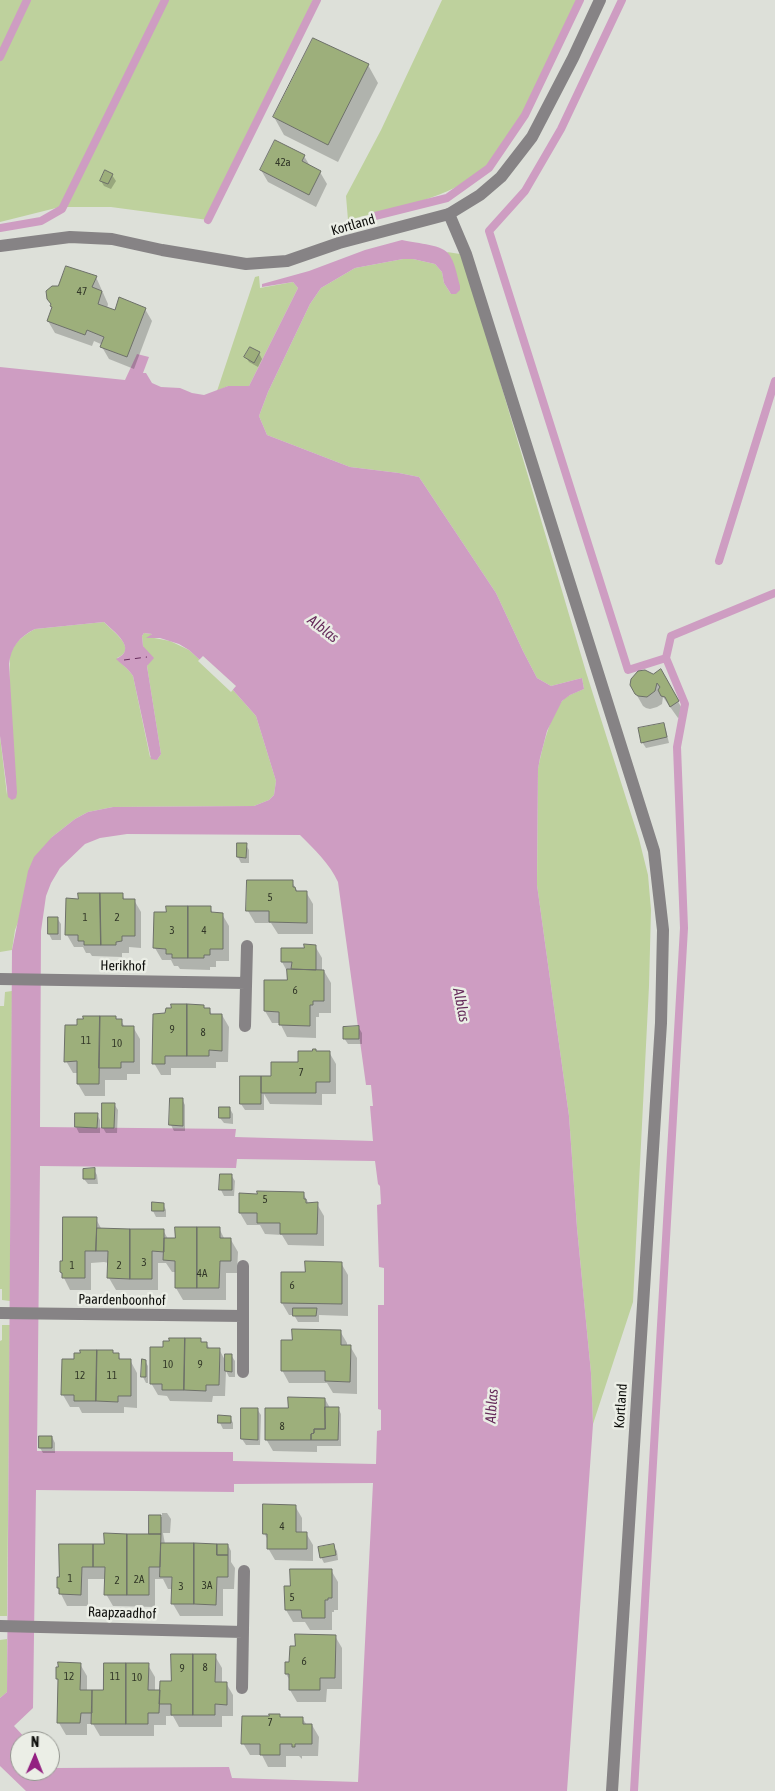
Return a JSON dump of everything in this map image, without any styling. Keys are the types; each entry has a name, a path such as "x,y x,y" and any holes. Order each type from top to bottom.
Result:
{"street":[{"name":"Kortland","path":"0,246 70,237 112,239 162,250 246,264 287,261 339,244 449,214 480,196 501,178 532,137 573,58 600,0"},
{"name":"Kortland","path":"449,214 466,254 654,851 663,930 661,1023 612,1791"},
{"path":"245,1026 247,946"},
{"name":"Herikhof","path":"0,979 246,982"},
{"path":"243,1266 243,1372"},
{"name":"Paardenboonhof","path":"1,1313 243,1316"},
{"path":"242,1688 244,1570"},
{"name":"Raapzaadhof","path":"0,1626 243,1632"}],"green space":[{"path":"0,0 313,0 208,220 111,207 60,207 0,222"},
{"path":"442,0 582,0 526,114 511,139 492,161 467,181 439,195 409,205 348,220 346,196 381,130"},
{"path":"447,252 460,254 473,290 586,672 639,839 648,875 651,910 649,986 633,1302 593,1424 591,1373 577,1228 569,1116 537,885 539,762 554,713 565,698 584,689 582,678 551,686 537,678 496,593 419,477 350,467 267,435 259,416 268,392 310,304 321,288 355,268 403,259 413,259 435,264 442,272 444,283 451,294 452,260"},
{"path":"259,276 260,288 293,282 298,288 249,386 228,386 217,391 255,277"},
{"path":"104,622 125,645 123,654 117,658 133,676 150,757 157,760 161,754 147,666 149,662 143,646 142,636 144,633 152,634 149,637 170,641 189,650 233,690 256,716 276,781 274,795 269,800 254,806 113,807 88,812 75,819 52,837 15,930 12,950 0,952 0,736 7,795 10,653 20,639 35,629"},
{"path":"12,991 10,1301 2,1300 2,1289 0,1289 0,1006 4,1006 5,992"},
{"path":"2,1325 10,1325 7,1616 0,1616 0,1341 2,1340"},
{"path":"7,1639 7,1692 0,1698 0,1640"}],"water":[{"name":"Alblas","path":"402,240 426,244 448,253 456,269 460,286 460,290 456,294 451,294 444,283 442,272 435,264 413,259 403,259 355,268 321,288 310,304 268,392 259,416 267,435 350,467 419,477 496,593 537,678 551,686 582,678 584,689 562,701 547,731 538,769 537,885 569,1116 577,1228 591,1373 593,1424 567,1791 26,1791 16,1781 60,1781 60,1768 229,1767 232,1778 358,1782 373,1483 234,1484 234,1492 36,1490 33,1708 14,1726 19,1731 10,1731 10,1776 0,1766 0,1698 7,1692 12,950 28,871 34,857 52,837 75,819 88,812 113,807 254,806 269,800 274,795 276,781 256,716 233,690 189,650 179,644 160,638 146,638 152,634 144,633 142,636 143,646 154,658 147,666 161,754 157,760 151,759 133,676 116,659 122,655 125,645 118,635 104,622 35,629 24,635 14,648 9,664 17,793 16,798 12,800 8,797 0,736 0,367 125,380 137,354 149,357 143,373 146,373 152,383 161,387 180,388 204,395 228,386 249,386 298,288 293,282 262,287 262,284 309,271 365,250","holes":["127,834 300,835 326,863 338,882 366,1085 371,1085 373,1106 370,1106 373,1141 235,1137 236,1129 40,1127 41,931 46,896 60,868 85,844 100,838","237,1159 375,1161 381,1204 377,1205 379,1267 384,1268 384,1305 378,1305 378,1409 381,1410 381,1430 377,1431 376,1464 233,1461 233,1452 37,1451 40,1166 236,1168"]}],"pier":[{"path":"203,656 236,686 231,692 198,661"}],"building":[{"path":"313,38 369,64 328,145 273,117"},
{"path":"275,140 305,155 302,161 321,171 309,195 260,170"},
{"path":"105,170 113,174 108,184 100,181"},
{"path":"66,266 97,276 92,287 102,291 98,304 115,310 119,297 146,308 127,357 100,347 104,337 87,330 85,335 47,321 52,307 47,299 46,291 52,286 58,286"},
{"path":"250,347 260,352 254,363 244,357"},
{"path":"661,669 679,701 670,707 665,697 661,696 658,690 660,687 657,683 655,691 647,697 635,694 630,685 631,679 638,671 645,670 653,674"},
{"path":"664,723 667,737 641,743 638,728"},
{"path":"237,843 247,843 246,858 237,857"},
{"path":"247,880 293,880 293,887 295,887 296,891 307,891 307,923 269,922 269,911 246,911"},
{"path":"78,893 100,893 101,945 84,945 84,941 78,941 78,935 65,935 66,898 78,899"},
{"path":"100,893 123,893 123,899 135,899 135,936 122,936 122,941 116,942 116,945 101,945"},
{"path":"166,906 188,906 188,958 172,958 172,954 166,954 166,949 153,948 154,912 166,912"},
{"path":"188,906 211,906 211,912 223,913 223,949 210,949 210,955 204,955 204,958 188,958"},
{"path":"48,917 58,917 58,934 48,934"},
{"path":"304,944 316,945 316,970 291,969 292,962 281,962 281,948 304,948"},
{"path":"287,969 324,970 324,1001 313,1001 313,1005 310,1005 310,1026 279,1025 279,1012 264,1011 264,980 287,980"},
{"path":"171,1004 187,1004 187,1056 165,1056 165,1064 152,1064 153,1014 165,1013 166,1008 171,1008"},
{"path":"187,1004 204,1005 204,1008 210,1008 210,1014 222,1014 222,1051 209,1050 209,1056 187,1056"},
{"path":"83,1016 100,1016 99,1084 77,1084 77,1061 64,1062 65,1025 77,1025 77,1019 83,1019"},
{"path":"100,1016 116,1016 116,1019 122,1019 122,1026 134,1026 134,1062 121,1062 121,1068 99,1068"},
{"path":"359,1026 359,1039 343,1039 343,1027"},
{"path":"316,1049 316,1051 330,1051 330,1082 316,1082 316,1093 261,1093 261,1076 271,1076 271,1062 298,1062 298,1051 312,1051"},
{"path":"240,1076 261,1076 261,1104 240,1104"},
{"path":"170,1098 183,1098 183,1126 169,1125"},
{"path":"102,1103 115,1103 114,1128 102,1128"},
{"path":"219,1107 230,1107 230,1118 219,1118"},
{"path":"75,1113 98,1113 97,1128 75,1127"},
{"path":"95,1168 95,1179 83,1179 83,1169"},
{"path":"220,1174 232,1174 232,1190 219,1190"},
{"path":"257,1191 304,1192 306,1203 318,1202 317,1234 280,1234 280,1223 257,1223 257,1213 239,1213 239,1193 257,1194"},
{"path":"152,1202 164,1203 164,1211 152,1211"},
{"path":"63,1217 97,1217 96,1251 85,1251 85,1278 62,1278 60,1261 62,1261"},
{"path":"175,1227 197,1227 197,1288 175,1288 175,1261 163,1260 164,1238 175,1238"},
{"path":"197,1227 220,1227 220,1238 231,1238 231,1261 220,1261 219,1288 197,1288"},
{"path":"97,1228 130,1229 130,1279 107,1278 108,1251 96,1251"},
{"path":"130,1229 164,1229 164,1252 152,1251 152,1279 130,1279"},
{"path":"305,1261 342,1262 342,1304 281,1303 281,1272 305,1272"},
{"path":"293,1308 317,1308 316,1316 293,1316"},
{"path":"292,1329 341,1330 341,1345 351,1345 350,1382 325,1381 325,1371 281,1371 281,1340 292,1340"},
{"path":"169,1338 185,1338 184,1390 162,1390 162,1384 150,1384 150,1347 163,1347 163,1341 169,1341"},
{"path":"185,1338 201,1338 201,1342 207,1342 207,1348 220,1348 219,1385 206,1385 206,1391 184,1390"},
{"path":"80,1350 97,1350 96,1401 74,1401 74,1395 61,1395 62,1359 74,1359 74,1353 80,1353"},
{"path":"97,1350 113,1350 113,1353 119,1353 119,1359 131,1359 131,1396 118,1396 118,1402 96,1401"},
{"path":"225,1354 232,1354 232,1372 225,1371"},
{"path":"142,1359 146,1360 146,1377 141,1377"},
{"path":"288,1397 325,1398 325,1429 314,1429 314,1433 311,1434 311,1440 265,1440 265,1408 288,1408"},
{"path":"325,1407 339,1407 338,1440 311,1440 311,1434 314,1433 314,1429 325,1429"},
{"path":"241,1408 258,1408 258,1440 241,1439"},
{"path":"218,1415 231,1416 231,1423 218,1423"},
{"path":"39,1436 52,1436 52,1448 39,1448"},
{"path":"263,1504 296,1505 296,1532 307,1532 307,1549 267,1549 267,1534 263,1534"},
{"path":"149,1515 161,1515 161,1534 149,1534"},
{"path":"104,1533 127,1534 127,1595 104,1595 105,1567 93,1567 93,1544 104,1544"},
{"path":"127,1534 161,1534 160,1567 149,1567 149,1595 127,1595"},
{"path":"161,1543 194,1543 194,1604 171,1604 172,1577 160,1577"},
{"path":"194,1543 217,1544 217,1555 228,1555 228,1577 217,1577 216,1605 194,1604"},
{"path":"59,1544 93,1544 93,1567 82,1567 81,1595 59,1594 57,1577 59,1577"},
{"path":"217,1544 228,1544 228,1555 217,1555"},
{"path":"334,1544 336,1555 320,1558 318,1547"},
{"path":"290,1569 332,1569 332,1598 325,1600 325,1618 302,1618 301,1610 285,1610 284,1586 290,1586"},
{"path":"295,1634 336,1635 335,1678 320,1678 320,1690 289,1690 289,1674 285,1674 285,1662 289,1662 290,1646 295,1646"},
{"path":"171,1654 193,1654 193,1715 171,1715 171,1704 159,1704 160,1681 171,1681"},
{"path":"193,1654 216,1654 215,1682 227,1682 227,1705 215,1704 215,1715 193,1715"},
{"path":"58,1662 81,1663 80,1690 92,1690 92,1713 81,1713 80,1723 57,1723 58,1679 56,1679 56,1667 58,1667"},
{"path":"104,1663 126,1663 126,1724 91,1724 92,1690 103,1690"},
{"path":"126,1663 149,1663 148,1690 160,1690 159,1713 148,1713 148,1724 126,1724"},
{"path":"269,1714 280,1714 280,1717 303,1717 303,1724 312,1724 312,1744 295,1744 295,1747 292,1747 292,1744 280,1744 280,1755 260,1755 260,1744 241,1744 242,1716 269,1716"}],"waterway":[{"path":"0,57 27,0"},
{"path":"0,228 41,221 62,209 165,0"},
{"path":"208,220 317,0"},
{"path":"375,216 447,198 489,168 525,115 580,0"},
{"path":"622,0 561,129 525,191 489,231 628,670 666,658"},
{"path":"719,561 775,381"},
{"path":"634,1791 684,928 677,747 685,704 666,658 671,636 775,593"}],"ferry route":[{"path":"124,660 147,657"}]}
